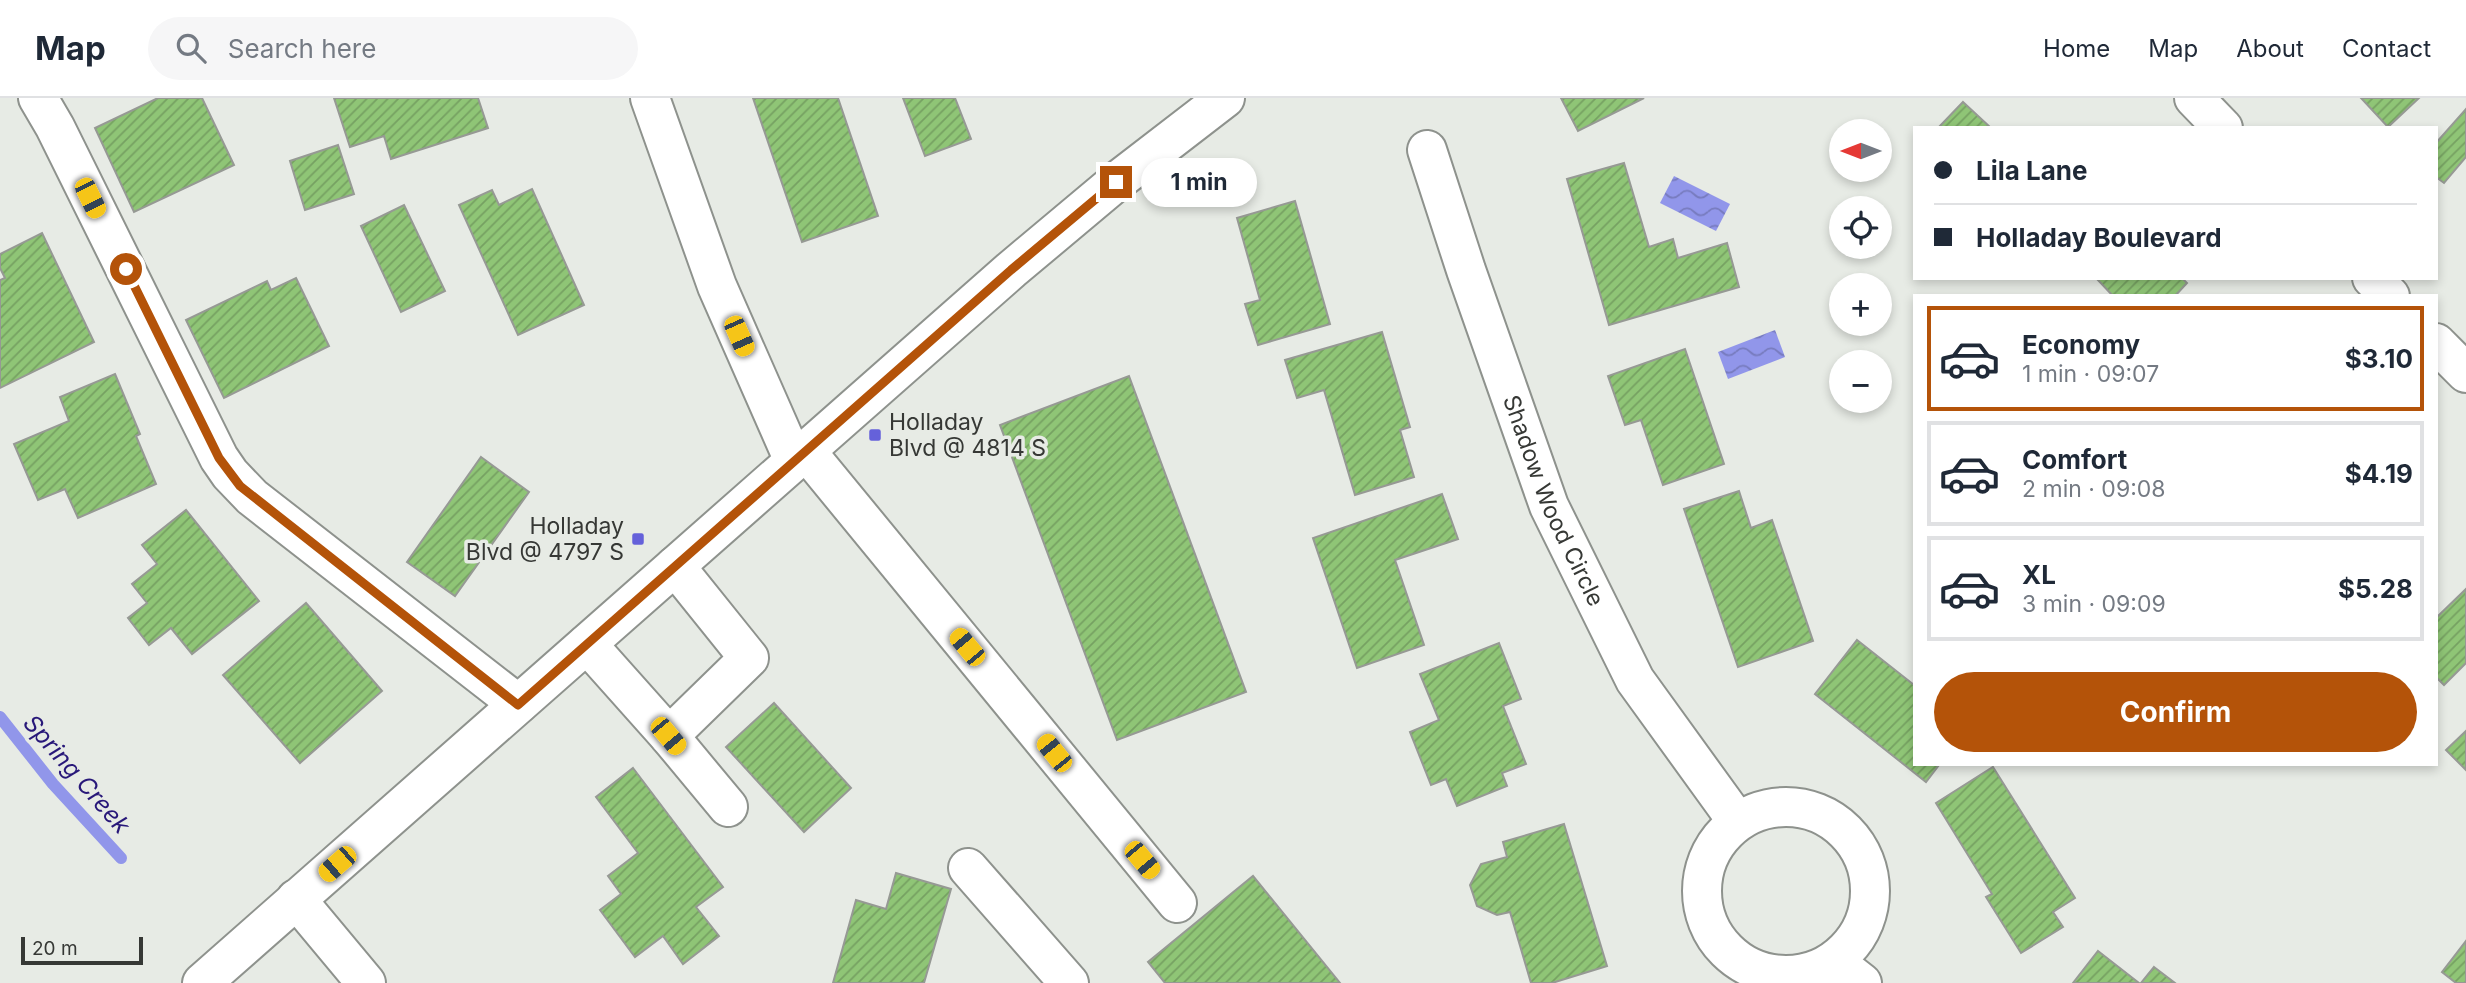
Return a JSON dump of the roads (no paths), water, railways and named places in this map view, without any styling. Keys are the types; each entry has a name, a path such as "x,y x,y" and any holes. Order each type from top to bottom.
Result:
{"street":[{"path":"38,98 55,127 219,458 230,474 253,497 518,705"},
{"path":"650,98 717,286 800,456 1177,902"},
{"path":"202,983 1064,225 1225,98"},
{"path":"2194,98 2221,126"},
{"name":"Shadow Wood Circle","path":"1427,150 1549,506 1635,680 1737,821"},
{"path":"2374,280 2388,294"},
{"path":"2438,345 2466,373"},
{"path":"668,736 749,658 675,566"},
{"path":"587,644 728,807"},
{"path":"1801,807 1832,819 1855,842 1869,873 1870,906 1857,937 1848,972 1770,975 1740,963 1716,940 1703,909 1702,876 1714,845 1737,821 1768,808 1801,807"},
{"path":"968,868 1069,983"},
{"path":"296,900 366,983"}],"water":[{"path":"1674,176 1730,204 1716,231 1660,203"},
{"path":"1775,330 1785,357 1728,379 1718,352"}],"waterway":[{"name":"Spring Creek","path":"0,717 53,784 121,858"}],"place":[{"name":"Holladay Blvd @ 4814 S","path":"875,435"},
{"name":"Holladay Blvd @ 4797 S","path":"638,539"}]}
